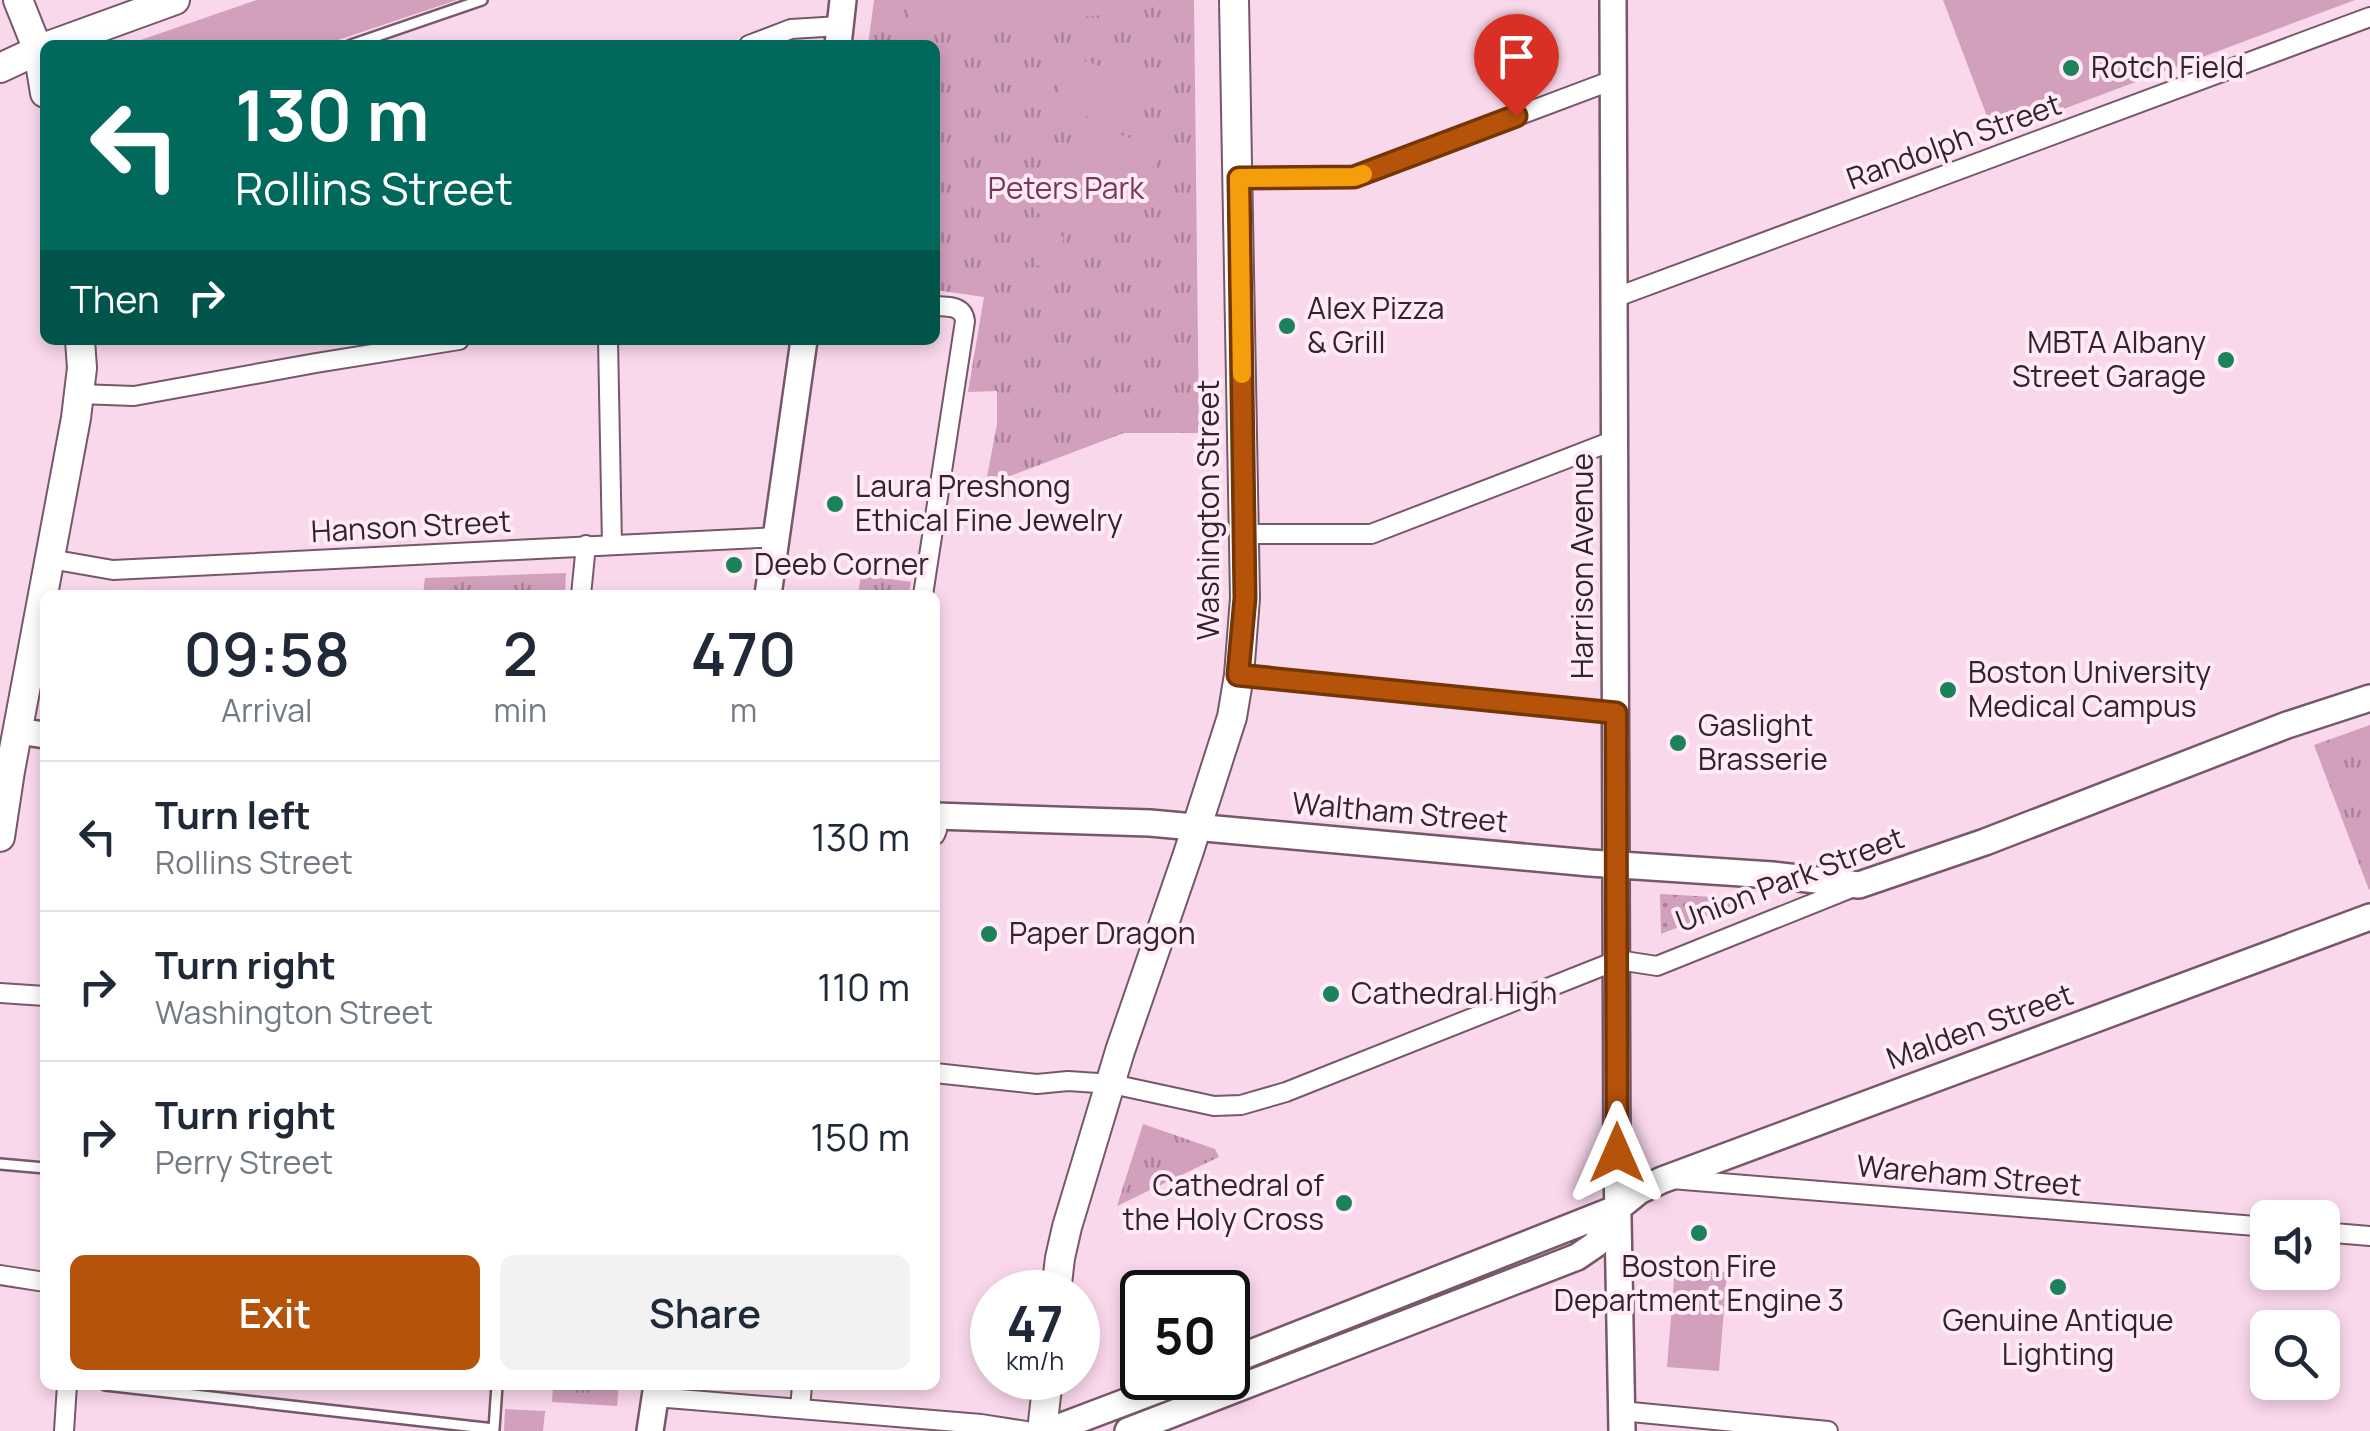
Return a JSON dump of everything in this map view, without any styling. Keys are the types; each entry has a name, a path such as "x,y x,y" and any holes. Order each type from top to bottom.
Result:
{"main road":[{"path":"18,0 40,41"},
{"path":"66,40 175,0"},
{"path":"839,36 843,0"},
{"name":"Washington Street","path":"1060,1270 1067,1227 1120,1052 1232,717 1238,675 1245,598 1234,0"},
{"name":"Harrison Avenue","path":"1613,0 1622,1421"},
{"path":"0,68 40,50"},
{"path":"47,590 79,394 80,345"},
{"path":"769,590 803,345"},
{"path":"1,830 31,733 40,651"},
{"name":"Union Park Street","path":"1858,885 1985,842 2370,698"},
{"name":"Waltham Street","path":"940,827 1150,823 1858,885"},
{"name":"Malden Street","path":"1618,1208 1639,1190 1666,1179 2370,918"},
{"path":"1250,1353 1618,1208"},
{"path":"1128,1431 1577,1257 1596,1244 1618,1208"},
{"path":"650,1431 656,1391"},
{"path":"1047,1400 1046,1431 1130,1400"}],"street":[{"name":"Randolph Street","path":"1614,298 2370,17"},
{"path":"762,40 791,29 839,36"},
{"path":"1239,178 1354,177 1614,80"},
{"path":"925,590 965,320 958,308 940,306"},
{"path":"79,394 134,396 428,345"},
{"path":"608,345 612,545"},
{"path":"1244,534 1371,534 1615,440"},
{"name":"Hanson Street","path":"50,559 113,570 776,538"},
{"path":"582,590 586,545"},
{"path":"1238,675 1616,713"},
{"name":"Union Park Street","path":"940,1074 1037,1084 1112,1084 1214,1106 1241,1105 1286,1092 1618,960 1657,966 1858,885"},
{"path":"0,993 40,996"},
{"name":"Wareham Street","path":"1666,1179 2250,1226"},
{"path":"2340,1234 2370,1236"},
{"path":"0,1275 40,1281"},
{"path":"64,1431 67,1390"},
{"path":"800,1409 802,1390"},
{"path":"656,1391 1026,1431"},
{"path":"1622,1421 1828,1431"}],"lane":[{"path":"366,40 482,0"},
{"path":"0,1164 40,1168"},
{"path":"150,1390 494,1429 497,1390"}],"green space":[{"path":"257,0 457,0 338,40 141,40"},
{"name":"Peters Park","path":"874,0 1194,0 1199,433 1124,433 1005,478 987,477 997,424 997,391 968,392 984,297 940,291 940,40 869,40"},
{"path":"911,0 1158,0 1149,9 1094,16 910,23"},
{"name":"Rotch Field","path":"1943,0 2355,0 1994,135"},
{"path":"1070,56 1152,84 1135,133 1053,105"},
{"path":"1082,122 1160,148 1142,197 1066,169"},
{"path":"1046,177 1123,204 1110,239 1034,212"},
{"path":"1020,222 1039,228 1027,262 1008,255"},
{"path":"1045,231 1064,237 1053,271 1034,264"},
{"path":"566,573 565,590 424,590 425,578"},
{"path":"861,575 911,582 910,590 859,590"},
{"path":"2370,725 2370,889 2369,890 2314,745"},
{"path":"1660,894 1750,899 1661,934"},
{"path":"1143,1124 1215,1149 1219,1157 1117,1206"},
{"path":"1675,1268 1727,1272 1719,1371 1667,1367"},
{"path":"553,1390 619,1390 617,1406 552,1402"},
{"path":"505,1409 545,1411 543,1431 504,1431"}],"slow traffic":[{"path":"1242,374 1239,178 1363,174"}],"place":[{"name":"Rotch Field","path":"2071,68"},
{"name":"Alex Pizza & Grill","path":"1287,326"},
{"name":"MBTA Albany Street Garage","path":"2226,360"},
{"name":"Laura Preshong Ethical Fine Jewelry","path":"835,504"},
{"name":"Deeb Corner","path":"734,565"},
{"name":"Boston University Medical Campus","path":"1948,690"},
{"name":"Gaslight Brasserie","path":"1678,743"},
{"name":"Paper Dragon","path":"989,934"},
{"name":"Cathedral High","path":"1331,994"},
{"name":"Cathedral of the Holy Cross","path":"1344,1203"},
{"name":"Boston Fire Department Engine 3","path":"1699,1233"},
{"name":"Genuine Antique Lighting","path":"2058,1287"}],"route":[{"path":"1516,116 1354,177 1239,178 1245,598 1238,675 1616,713 1617,1153"}]}
